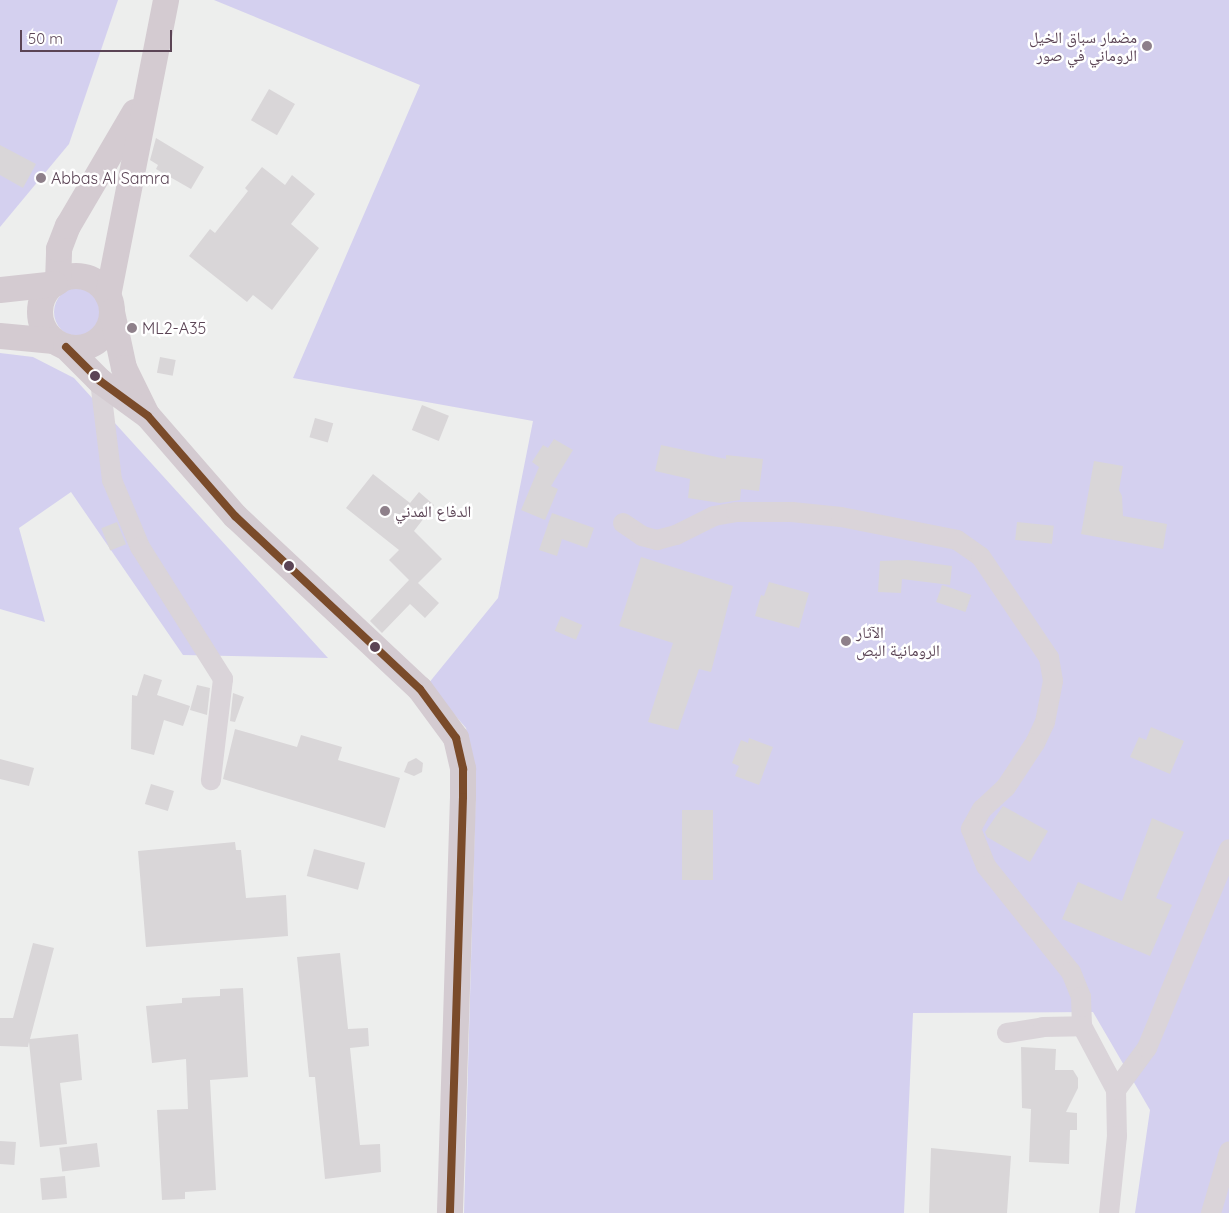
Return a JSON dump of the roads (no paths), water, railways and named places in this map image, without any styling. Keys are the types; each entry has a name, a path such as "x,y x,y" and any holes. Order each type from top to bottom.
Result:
{"main road":[{"path":"0,336 82,348 98,341 109,328 110,304 147,89 166,0"},
{"path":"147,89 121,140 68,226 59,249 56,283 46,294 41,319 60,344 100,381 148,416 235,516 420,689 456,738 463,769 464,797 450,1213"},
{"path":"0,290 56,283 80,276 92,280 110,304 124,368 148,416"}],"street":[{"path":"100,381 112,480 140,547 224,678 211,780"},
{"path":"623,523 642,536 657,540 676,535 714,516 736,512 802,513 841,517 957,540 981,557 1050,658 1053,681 1045,722 1035,743 1006,787 982,809 970,829 986,866 1071,972 1081,997 1082,1026 1116,1090 1117,1136 1109,1213"},
{"path":"1116,1090 1147,1048 1229,849"},
{"path":"1007,1033 1043,1028 1082,1026"},
{"path":"1211,1213 1229,1152"}],"place":[{"name":"مضمار سباق الخيل الروماني في صور","path":"1147,46"},
{"name":"Abbas Al Samra","path":"41,178"},
{"name":"ML2-A35","path":"132,328"},
{"name":"الدفاع المدني","path":"385,511"},
{"name":"الآثار الرومانية البص","path":"846,641"}]}
